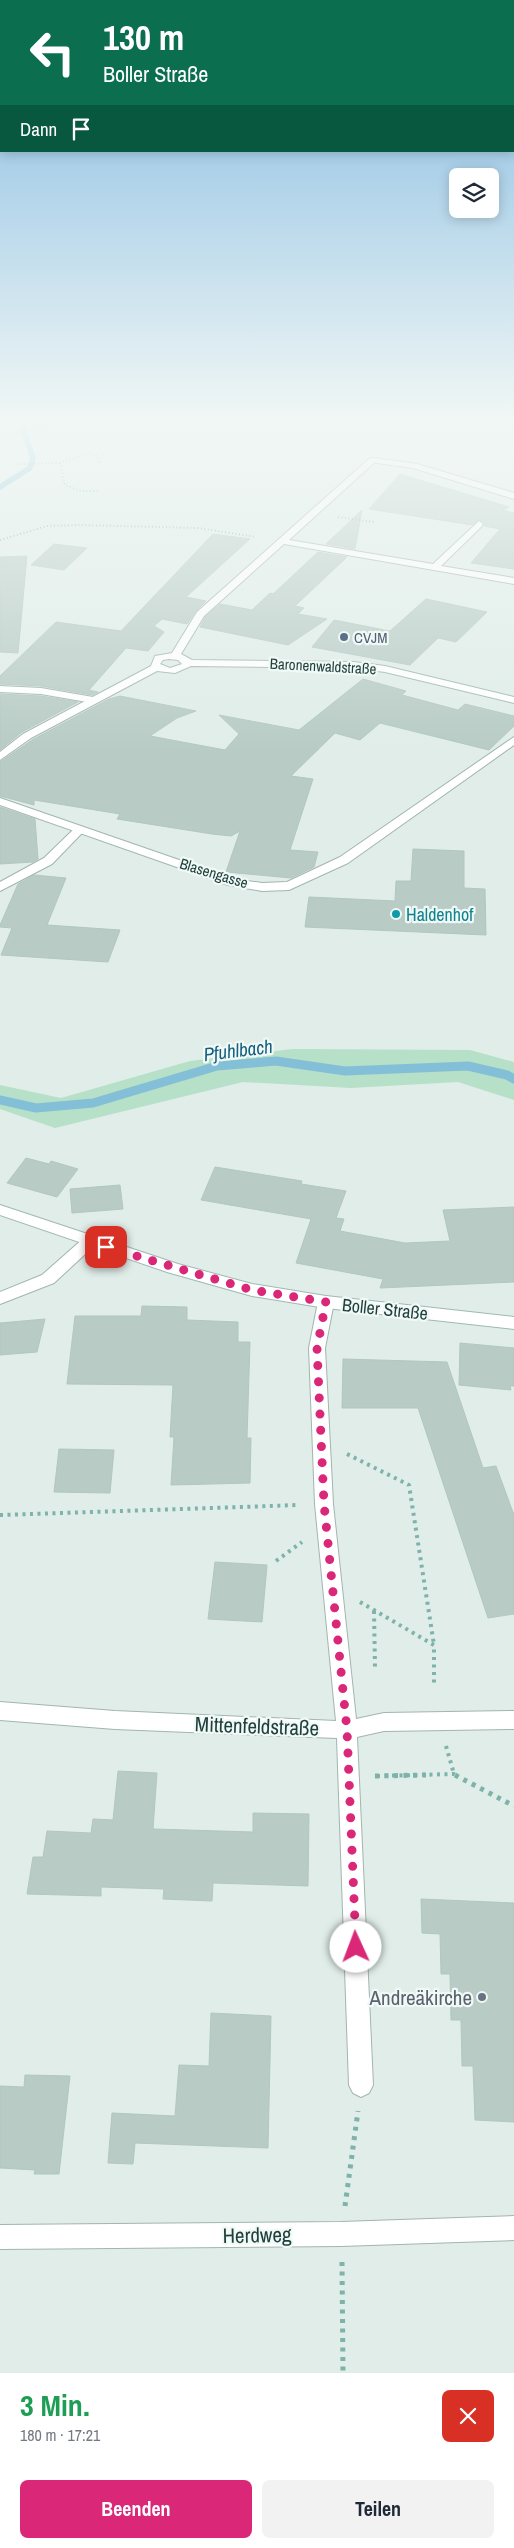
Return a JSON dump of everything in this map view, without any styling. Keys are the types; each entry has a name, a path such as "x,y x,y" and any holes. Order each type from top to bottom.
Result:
{"street":[{"path":"0,757 27,736 156,667 154,662 159,658 175,656 200,614 293,531"},
{"path":"435,567 472,531"},
{"path":"281,541 514,581"},
{"name":"Baronenwaldstraße","path":"175,656 184,658 188,663"},
{"name":"Baronenwaldstraße","path":"156,667 175,670 184,667 188,663 354,665 394,671 514,700"},
{"path":"0,689 41,691 93,700"},
{"name":"Blasengasse","path":"0,801 232,882 262,887 288,886 344,860 514,740"},
{"path":"0,887 48,861 80,829"},
{"name":"Boller Straße","path":"0,1210 90,1242 252,1290 326,1302 514,1323"},
{"path":"0,1298 48,1279 90,1242"},
{"path":"326,1302 317,1348 321,1441 324,1504 347,1730 361,2085"},
{"name":"Mittenfeldstraße","path":"0,1711 115,1720 347,1730 384,1722 514,1720"},
{"name":"Herdweg","path":"0,2237 342,2234 514,2228"}],"path":[{"path":"0,540 31,531"},
{"path":"215,531 281,541"},
{"path":"321,1441 409,1485 434,1645 434,1686"},
{"path":"0,1515 324,1504"},
{"path":"333,1587 434,1645"},
{"path":"374,1610 375,1667"},
{"path":"349,1776 454,1774 514,1806"},
{"path":"343,2373 342,2234 361,2085"}],"green space":[{"path":"293,1049 470,1050 514,1062 514,1100 458,1082 351,1088 243,1082 55,1128 0,1109 0,1085 61,1098 190,1061"}],"building":[{"path":"340,531 358,531 355,549 326,544"},
{"path":"499,531 514,531 514,569 471,563"},
{"path":"213,534 250,539 186,597 206,601 187,624 162,619 154,626 164,632 148,651 126,648 89,690 98,692 92,695 41,686 0,684 0,676 56,622 121,631"},
{"path":"54,544 87,548 64,570 31,565"},
{"path":"318,552 347,557 295,606 304,608 298,614 327,619 288,645 200,627 205,617 220,604 252,610 270,593 273,594"},
{"path":"27,556 18,653 0,652 0,557"},
{"path":"426,599 487,612 456,642 438,638 410,665 312,647 334,620 390,631"},
{"path":"363,679 406,691 402,695 458,710 465,704 514,716 514,726 489,750 380,723 360,740 335,733 291,776 313,779 290,850 318,852 314,867 291,878 226,872 240,831 231,836 212,834 117,819 120,814 34,800 34,805 0,796 0,762 32,740 109,699 120,696 196,711 177,718 150,736 225,750 239,734 219,715 299,730"},
{"path":"0,694 41,696 78,702 22,732 0,750"},
{"path":"0,807 35,819 38,859 33,862 0,864"},
{"name":"Haldenhof","path":"413,849 464,851 464,888 485,889 486,935 305,927 309,897 395,901 396,881 411,881"},
{"path":"34,875 66,878 47,925 120,930 108,962 1,955 12,928 0,927 0,925 18,884"},
{"path":"26,1158 49,1164 51,1161 78,1169 57,1197 7,1183"},
{"path":"215,1167 302,1181 301,1184 346,1191 336,1218 344,1219 340,1231 405,1243 450,1241 443,1210 514,1207 514,1282 380,1288 383,1279 296,1263 311,1219 201,1200"},
{"path":"120,1185 123,1209 72,1213 70,1189"},
{"path":"142,1306 187,1307 187,1320 238,1322 238,1342 250,1342 247,1438 251,1438 250,1483 171,1485 174,1437 170,1437 173,1385 67,1384 75,1316 141,1316"},
{"path":"45,1319 37,1352 0,1355 0,1323"},
{"path":"460,1343 514,1348 514,1386 510,1386 511,1390 459,1385"},
{"path":"343,1359 447,1362 483,1468 496,1466 514,1515 514,1614 488,1618 418,1408 342,1408"},
{"path":"59,1449 114,1450 110,1493 54,1492"},
{"path":"215,1562 267,1565 262,1622 208,1619"},
{"path":"118,1771 157,1773 153,1829 253,1832 253,1813 309,1814 308,1886 213,1883 212,1901 163,1899 164,1889 101,1887 101,1896 27,1894 33,1857 43,1857 47,1831 91,1833 93,1819 113,1820"},
{"name":"Andreäkirche","path":"421,1899 514,1903 514,2122 475,2120 473,2066 462,2066 461,2020 451,2020 450,1974 441,1974 440,1934 422,1933"},
{"path":"211,2013 271,2016 268,2148 135,2143 133,2164 108,2163 112,2113 175,2116 179,2065 209,2066"},
{"path":"25,2075 70,2076 59,2174 34,2174 35,2170 0,2168 0,2086 24,2087"}],"waterway":[{"name":"Pfuhlbach","path":"0,1100 36,1108 93,1103 217,1066 276,1061 345,1071 468,1066 507,1075 514,1079"}],"place":[{"name":"CVJM","path":"344,637"},
{"name":"Haldenhof","path":"396,914"},
{"name":"Andreäkirche","path":"482,1997"}],"route":[{"path":"106,1247 252,1290 326,1302 317,1348 324,1504 347,1730 356,1947"}]}
